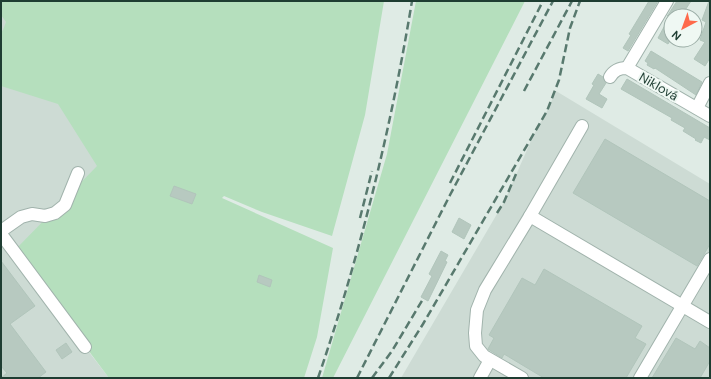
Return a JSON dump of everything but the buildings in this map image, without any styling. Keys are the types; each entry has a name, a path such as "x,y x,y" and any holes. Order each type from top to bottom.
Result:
{"street":[{"path":"627,68 667,1"},
{"name":"Niklová","path":"610,77 612,73 619,68 627,68 710,116"},
{"path":"697,108 710,83"},
{"path":"522,378 484,356 476,346 475,333 477,310 485,290 582,126"},
{"path":"1,231 21,217 32,214 45,216 55,213 65,205 78,173"},
{"path":"530,216 710,322"},
{"path":"1,234 85,347"},
{"path":"640,378 710,259"},
{"path":"480,378 490,360"}],"shaded area":[{"path":"1,1 114,149 85,347 109,378 1,378"},
{"path":"556,91 710,184 710,378 401,378 504,202 534,134"}],"green space":[{"path":"1,1 384,1 365,115 332,236 262,212 224,196 222,198 333,248 317,337 304,378 109,378 14,251 97,166 58,104 1,86 1,32 6,22 1,15"},
{"path":"416,1 525,1 333,378 322,378 387,154"}],"railway":[{"path":"318,378 361,238 373,191 404,49 412,1"},
{"path":"450,183 543,1"},
{"path":"357,378 450,195 553,1"},
{"path":"524,91 572,1"},
{"path":"389,378 423,324 547,111 559,80 570,28 580,1"},
{"path":"360,218 372,171"},
{"path":"497,213 504,202 516,174"},
{"path":"372,378 392,351 423,299"}]}
